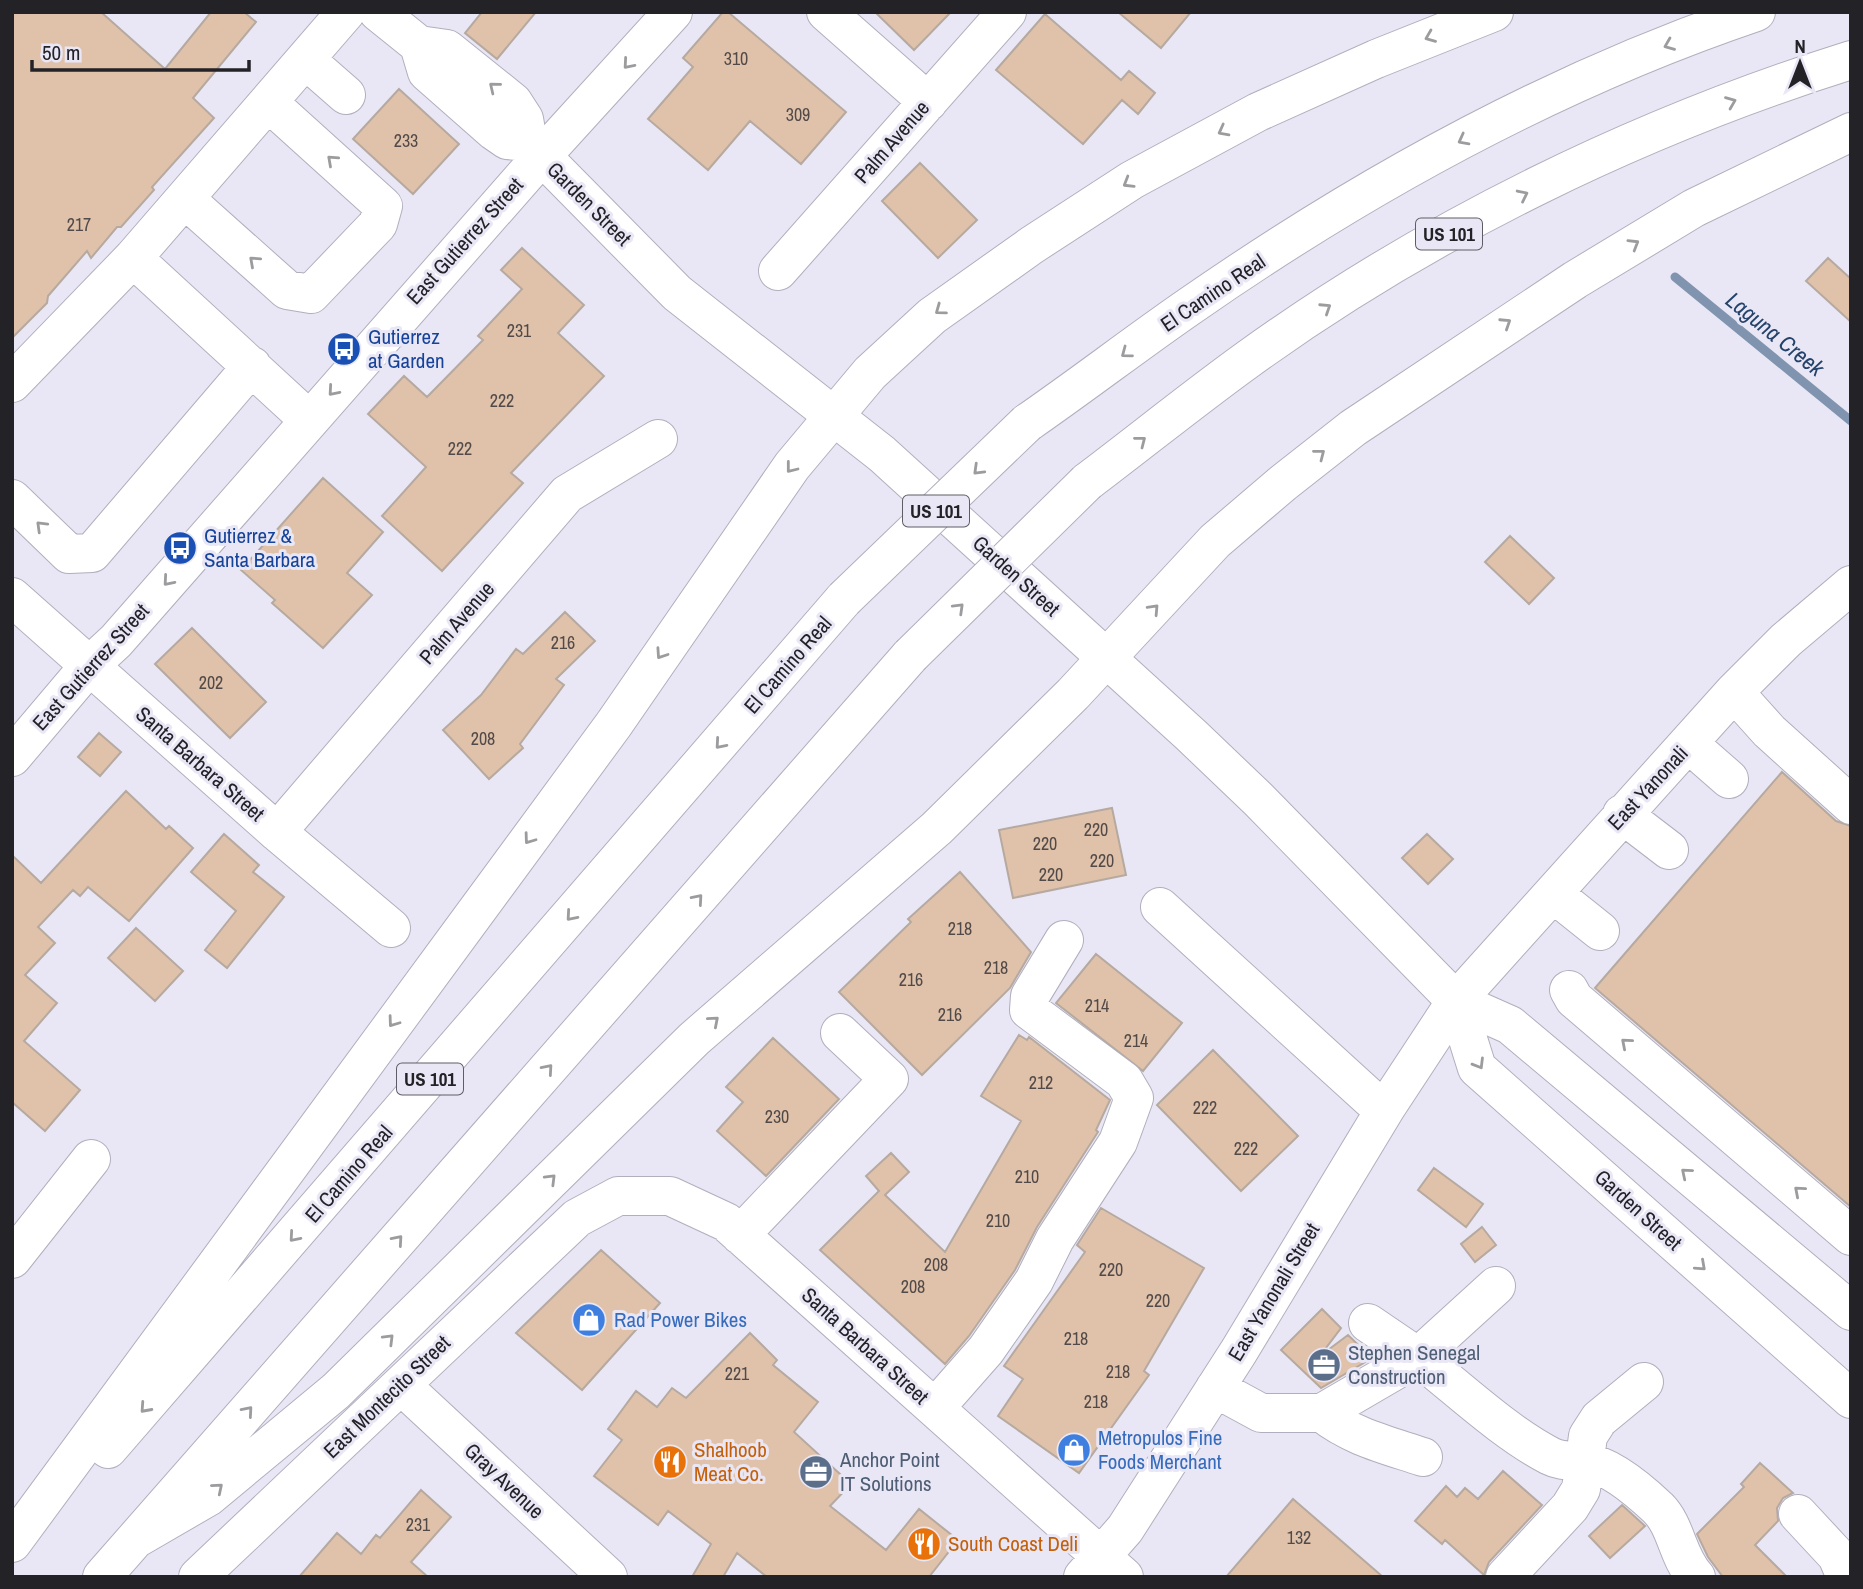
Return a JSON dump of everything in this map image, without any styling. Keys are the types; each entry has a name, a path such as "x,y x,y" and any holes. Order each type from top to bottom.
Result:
{"main road":[{"path":"12,383 133,258 346,12"},
{"name":"Garden Street","path":"378,12 419,46 427,72 494,131 507,140 535,150 677,293 882,454 1107,659 1258,799 1455,1001 1510,1026 1851,1311"},
{"name":"East Gutierrez Street","path":"12,757 308,419 535,150 673,12"},
{"path":"826,12 928,102"},
{"name":"Palm Avenue","path":"778,271 1007,12"},
{"path":"12,1543 614,724 792,466 870,373 932,316 1032,244 1132,180 1258,112 1376,59 1494,12"},
{"name":"El Camino Real","path":"12,1555 184,1364 844,599 1027,423 1190,306 1401,174 1467,138 1601,73 1756,12"},
{"path":"306,60 346,95"},
{"name":"US 101","path":"102,1577 910,656 1087,482 1248,359 1426,246 1502,205 1625,146 1782,82 1851,60"},
{"path":"185,199 287,290 311,295 378,224 383,206 269,103"},
{"path":"139,1537 208,1496 336,1391 694,1039 937,828 1107,659 1215,541 1364,420 1502,326 1694,208 1851,132"},
{"path":"133,258 308,419"},
{"path":"12,499 69,554 92,552 252,366"},
{"name":"Palm Avenue","path":"277,832 567,494 658,439"},
{"name":"East Yanonali","path":"1455,1001 1555,895 1622,814 1734,692 1786,640 1851,585"},
{"name":"Santa Barbara Street","path":"12,597 277,832 391,928"},
{"path":"1734,692 1769,732 1851,805"},
{"path":"1689,744 1729,779"},
{"path":"1622,814 1669,850"},
{"path":"1555,895 1600,931"},
{"path":"1160,907 1384,1111"},
{"path":"935,1408 986,1350 1034,1281 1055,1239 1118,1142 1134,1098 1124,1081 1029,1010 1030,996 1064,940"},
{"path":"1569,990 1574,999 1851,1236"},
{"name":"Garden Street","path":"1455,1001 1477,1068 1851,1399"},
{"name":"East Yanonali Street","path":"1103,1570 1125,1529 1455,1001"},
{"path":"740,1235 889,1079 840,1033"},
{"path":"12,1259 91,1159"},
{"name":"Santa Barbara Street","path":"577,1218 618,1196 670,1196 726,1222 935,1408 1103,1570"},
{"name":"East Montecito Street","path":"198,1577 577,1218"},
{"path":"1215,1388 1261,1413 1322,1413 1418,1357 1496,1286"},
{"path":"1368,1323 1418,1357 1543,1452 1566,1462 1587,1461 1616,1475 1661,1510 1687,1567 1696,1577"},
{"path":"1505,1577 1570,1507 1581,1489 1587,1461 1585,1450 1588,1436 1600,1419 1644,1382"},
{"name":"Gray Avenue","path":"401,1385 608,1577"},
{"path":"1322,1413 1361,1437 1423,1457"},
{"path":"1798,1514 1843,1552"}],"building":[{"path":"12,12 101,12 165,69 211,12 244,12 256,22 193,98 214,118 152,187 154,190 121,227 117,227 91,258 87,251 48,296 47,303 12,338"},
{"path":"482,12 536,12 497,59 465,33"},
{"path":"723,12 728,12 846,112 801,164 750,121 708,170 648,119 693,67 683,58"},
{"path":"875,12 951,12 914,50"},
{"path":"1118,12 1191,12 1161,48"},
{"path":"1045,14 1121,80 1129,71 1155,93 1138,114 1122,100 1083,144 996,70"},
{"path":"399,89 459,144 413,194 353,139"},
{"path":"920,163 977,220 938,258 882,201"},
{"path":"522,248 584,305 558,333 604,376 511,473 523,483 442,571 382,516 426,467 368,414 404,376 427,397 483,340 478,336 522,289 501,270"},
{"path":"1828,258 1851,279 1851,322 1806,281"},
{"path":"323,478 383,532 347,573 372,595 323,648 272,603 275,600 241,570"},
{"path":"1510,536 1554,578 1529,604 1485,562"},
{"path":"565,612 595,641 556,679 564,685 520,744 523,748 489,779 443,730 481,695 516,649 523,654"},
{"path":"192,628 266,702 230,738 155,664"},
{"path":"99,733 121,752 100,776 78,757"},
{"path":"1782,772 1836,821 1851,826 1851,1207 1595,988"},
{"path":"126,791 166,829 169,826 193,848 129,921 88,887 80,896 73,890 38,927 55,943 25,975 57,1003 24,1041 80,1090 45,1131 12,1102 12,855 41,883"},
{"path":"1112,808 1126,875 1013,898 999,830"},
{"path":"224,834 259,865 253,872 284,897 227,968 205,950 236,911 191,872"},
{"path":"1427,834 1453,859 1428,884 1402,858"},
{"path":"960,872 1031,952 1010,988 922,1075 839,992 911,922 908,919"},
{"path":"136,928 183,971 155,1001 108,958"},
{"path":"1096,954 1182,1023 1143,1071 1056,1003"},
{"path":"1019,1035 1027,1040 1029,1037 1110,1100 1096,1130 1098,1132 1037,1227 1015,1270 969,1336 945,1364 820,1250 879,1191 866,1176 891,1153 909,1172 885,1195 945,1252 1021,1121 981,1096"},
{"path":"773,1038 839,1099 766,1176 717,1131 743,1102 726,1087"},
{"path":"1213,1050 1298,1136 1241,1191 1157,1105"},
{"path":"1434,1168 1483,1204 1466,1227 1418,1190"},
{"path":"1101,1208 1204,1268 1144,1371 1149,1375 1079,1473 998,1416 1023,1379 1004,1366 1085,1252 1077,1245"},
{"path":"1482,1227 1496,1245 1475,1262 1461,1244"},
{"path":"601,1250 660,1303 582,1390 516,1333"},
{"path":"1322,1309 1341,1328 1326,1348 1328,1350 1348,1335 1372,1358 1321,1388 1281,1350"},
{"path":"750,1333 777,1360 773,1365 818,1402 794,1432 851,1484 830,1506 886,1550 919,1509 958,1540 929,1577 767,1577 737,1553 723,1577 692,1577 711,1544 668,1511 658,1525 594,1476 622,1440 608,1429 636,1391 657,1407 672,1388 686,1398"},
{"path":"1760,1463 1793,1493 1783,1498 1777,1508 1778,1521 1755,1545 1787,1577 1723,1577 1708,1557 1697,1534 1744,1487 1741,1484"},
{"path":"1503,1471 1542,1505 1489,1562 1484,1575 1445,1540 1442,1544 1415,1521 1446,1486 1457,1497 1465,1488 1478,1499"},
{"path":"421,1490 451,1517 411,1562 428,1577 299,1577 337,1533 361,1554 376,1535 380,1538"},
{"path":"1293,1499 1383,1577 1226,1577"},
{"path":"1622,1505 1645,1526 1610,1558 1589,1536"}],"waterway":[{"name":"Laguna Creek","path":"1675,277 1851,421"}],"place":[{"name":"Gutierrez at Garden","path":"344,349"},
{"name":"Gutierrez & Santa Barbara","path":"180,548"},
{"name":"Rad Power Bikes","path":"589,1320"},
{"name":"Stephen Senegal Construction","path":"1324,1365"},
{"name":"Metropulos Fine Foods Merchant","path":"1074,1450"},
{"name":"Shalhoob Meat Co.","path":"670,1462"},
{"name":"Anchor Point IT Solutions","path":"816,1472"},
{"name":"South Coast Deli","path":"924,1544"}]}
